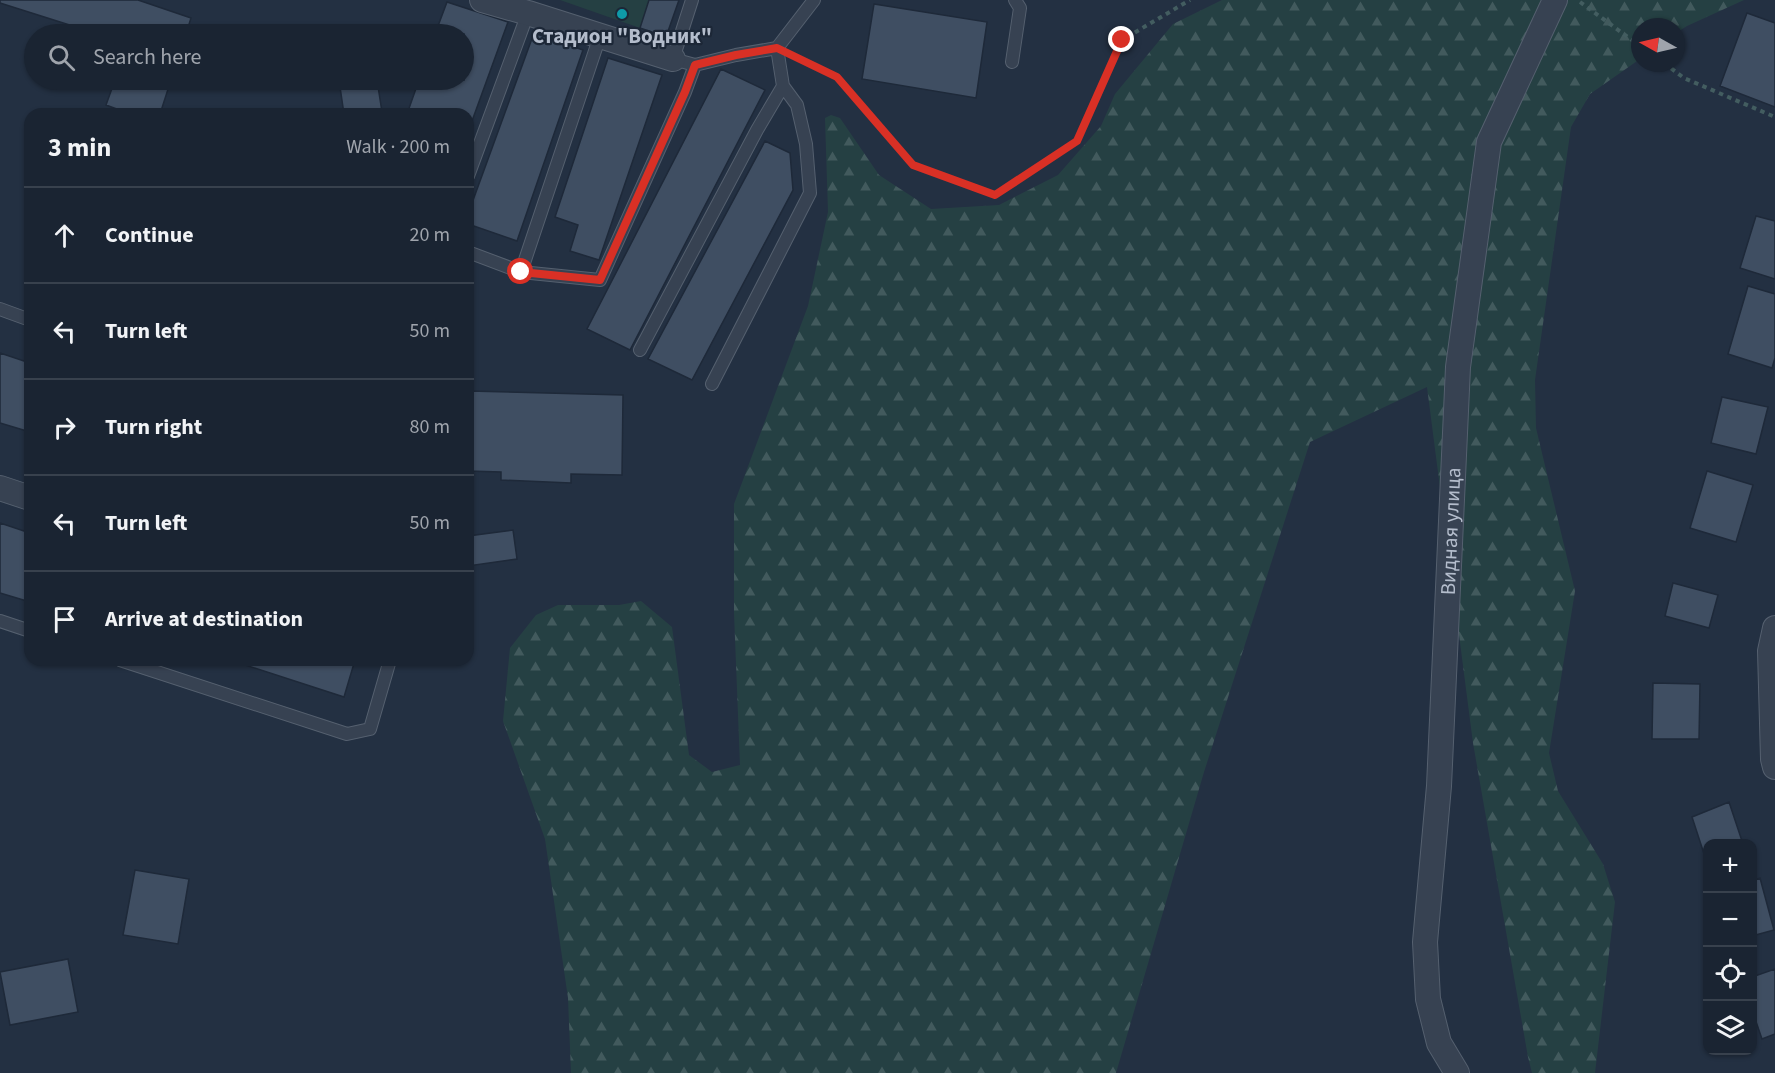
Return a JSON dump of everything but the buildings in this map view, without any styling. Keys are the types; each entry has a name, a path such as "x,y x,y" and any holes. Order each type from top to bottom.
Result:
{"street":[{"path":"482,0 684,62"},
{"name":"Видная улица","path":"1457,1073 1439,1043 1428,999 1425,942 1439,786 1458,367 1489,142 1555,0"},
{"path":"0,488 24,496"},
{"path":"1775,628 1770,651 1775,767"}],"lane":[{"path":"474,254 521,272 600,280 685,92 684,62 692,0"},
{"path":"684,62 777,48 814,0"},
{"path":"1012,62 1020,8 1015,0"},
{"path":"474,160 528,13"},
{"path":"521,272 600,36"},
{"path":"712,384 810,193 806,144 797,105 783,86 777,48"},
{"path":"640,350 756,130 783,86"},
{"path":"0,309 24,318"},
{"path":"0,621 24,629"},
{"path":"138,666 347,734 370,729 388,666"}],"path":[{"path":"777,48 837,77 913,165 995,195 1077,141 1122,40 1190,0"},
{"path":"1578,0 1631,39"},
{"path":"1676,72 1684,78 1775,117"}],"green space":[{"name":"Стадион \"Водник\"","path":"560,0 649,0 640,28"},
{"path":"1222,0 1744,0 1685,27 1685,18 1631,18 1631,65 1590,94 1571,127 1535,380 1536,428 1575,591 1549,753 1558,791 1603,864 1615,902 1595,1073 1532,1073 1528,1057 1473,743 1427,387 1310,442 1204,772 1116,1073 571,1073 568,998 545,839 503,721 510,648 536,615 558,605 619,605 641,601 672,627 689,755 712,772 740,765 734,613 734,504 808,306 828,212 825,118 831,115 840,118 879,175 931,209 999,205 1058,175 1101,126 1115,94 1173,24"}],"place":[{"name":"Стадион \"Водник\"","path":"622,14"}],"route":[{"path":"521,272 600,280 695,65 777,48 837,77 913,165 995,195 1077,141 1122,40"}]}
